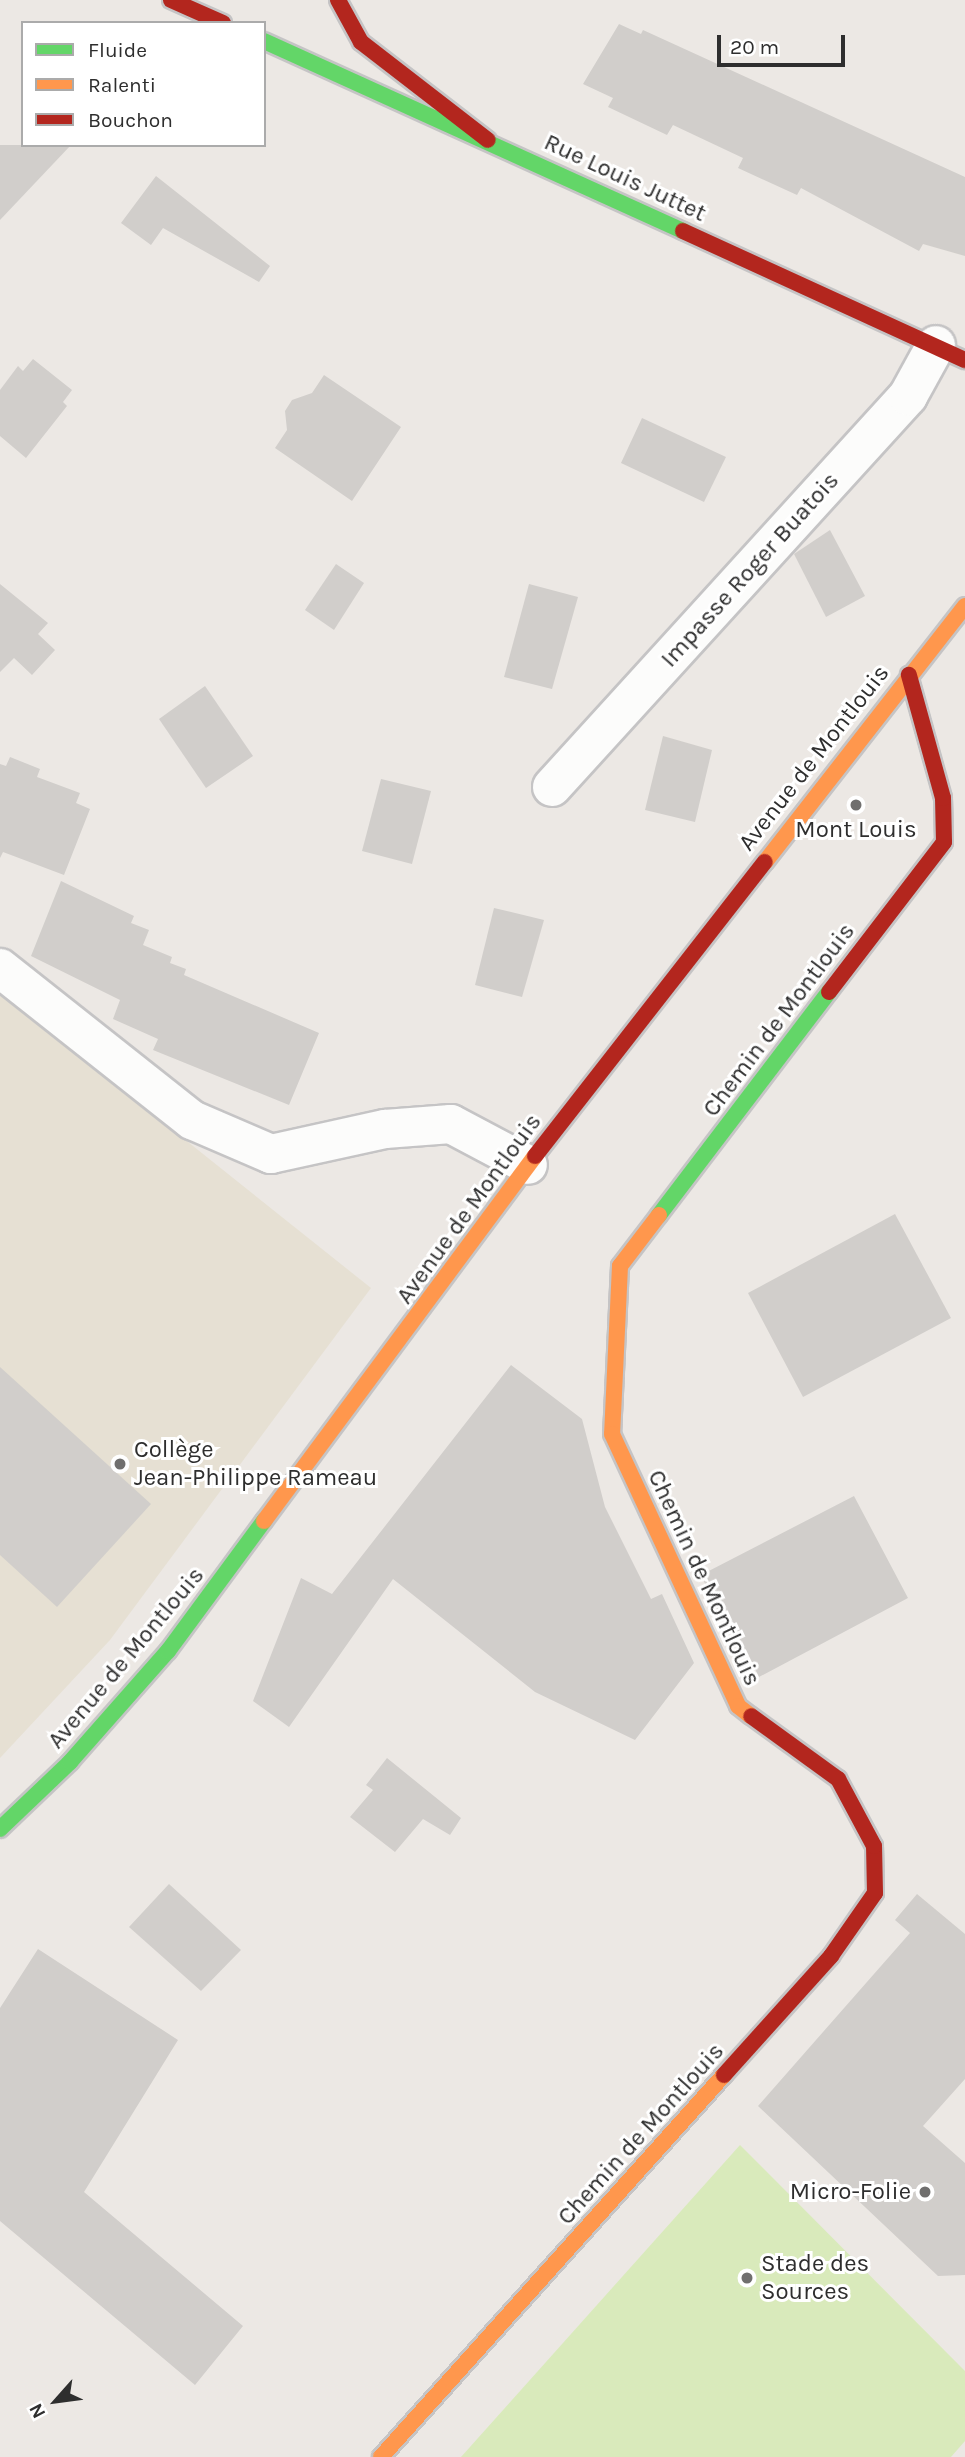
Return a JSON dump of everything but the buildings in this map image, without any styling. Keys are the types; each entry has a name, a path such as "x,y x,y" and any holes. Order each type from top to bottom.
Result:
{"street":[{"path":"171,0 218,21"},
{"path":"338,0 361,42 488,140"},
{"name":"Rue Louis Juttet","path":"266,42 488,140 950,352"},
{"name":"Impasse Roger Buatois","path":"552,787 950,352"},
{"name":"Avenue de Montlouis","path":"0,1829 70,1762 168,1651 528,1165 965,606"},
{"name":"Chemin de Montlouis","path":"381,2457 831,1956 875,1893 874,1846 838,1779 738,1706 612,1434 621,1266 944,842 943,798 909,675"},
{"path":"0,968 192,1120 271,1154 385,1129 451,1124 528,1165"}],"shaded area":[{"name":"Collège Jean-Philippe Rameau","path":"0,992 371,1288 110,1640 0,1758"}],"green space":[{"name":"Stade des Sources","path":"740,2145 965,2371 965,2441 951,2457 461,2457"}],"traffic: fast":[{"path":"266,42 683,231"},
{"path":"659,1215 829,992"},
{"path":"0,1829 70,1762 168,1651 264,1521"}],"traffic: slow":[{"path":"765,862 965,606"},
{"path":"264,1521 535,1156"},
{"path":"659,1215 620,1266 612,1434 738,1706 751,1716"},
{"path":"381,2457 724,2075"}],"traffic: jam":[{"path":"171,0 218,21"},
{"path":"338,0 361,42 488,140"},
{"path":"683,231 965,360"},
{"path":"829,992 944,842 943,798 909,675"},
{"path":"535,1156 765,862"},
{"path":"724,2075 831,1956 875,1893 874,1846 838,1779 751,1716"}],"place":[{"name":"Mont Louis","path":"856,805"},
{"name":"Collège Jean-Philippe Rameau","path":"120,1464"},
{"name":"Micro-Folie","path":"925,2192"},
{"name":"Stade des Sources","path":"747,2278"}]}
